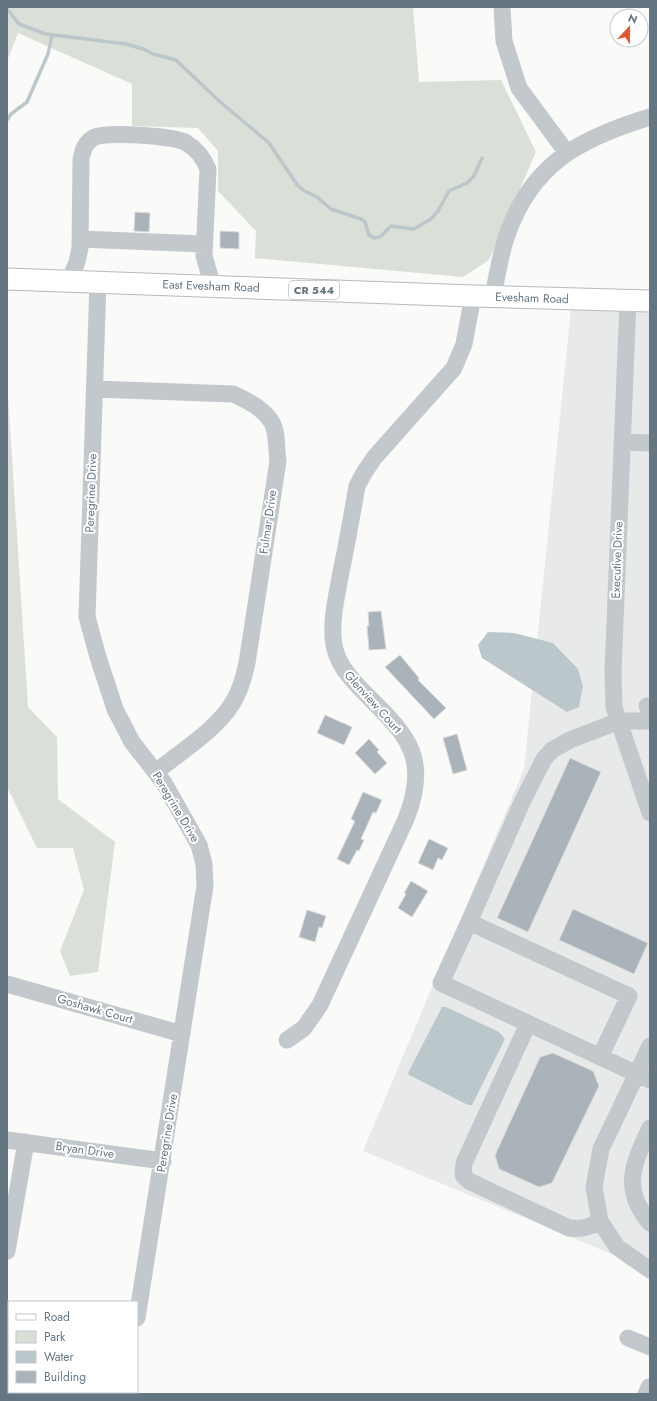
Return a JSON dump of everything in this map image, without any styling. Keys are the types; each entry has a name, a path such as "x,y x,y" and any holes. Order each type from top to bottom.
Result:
{"main road":[{"name":"East Evesham Road","path":"7,279 415,294"},
{"name":"Evesham Road","path":"415,294 650,301"}],"street":[{"path":"502,7 504,41 519,88 567,153"},
{"name":"Glenview Court","path":"287,1040 304,1028 320,1005 406,819 416,788 417,771 413,755 406,740 397,725 344,671 334,644 335,602 357,486 374,458 454,368 522,200 546,169 567,153 604,133 650,117"},
{"path":"69,281 77,262 80,239 81,159 83,149 94,137 113,135 168,137 183,141 203,156 208,169 204,256 213,286"},
{"path":"80,239 204,244"},
{"name":"Peregrine Drive","path":"98,282 88,617 98,657 116,709 132,742 164,783 199,845 204,864 205,886 163,1161 138,1312"},
{"name":"Executive Drive","path":"628,301 613,672 614,707 650,813"},
{"name":"Fulmar Drive","path":"95,389 233,394 246,399 260,410 271,421 274,428 278,461 247,663 242,683 233,704 216,724 156,772"},
{"path":"622,442 650,442"},
{"path":"644,1077 441,983 523,800 544,759 552,750 570,740 649,711"},
{"path":"469,922 629,996 600,1057"},
{"name":"Goshawk Court","path":"7,984 182,1034"},
{"path":"528,1024 464,1163 463,1175 469,1181 569,1228 580,1229 590,1227 600,1221"},
{"path":"650,1046 644,1077 601,1149 594,1187 600,1221 617,1247 650,1270"},
{"path":"650,1128 644,1154 632,1170 632,1189 638,1207 650,1223"},
{"name":"Bryan Drive","path":"7,1140 163,1161"},
{"path":"7,1251 26,1142"},
{"path":"628,1338 650,1347"}],"shaded area":[{"path":"572,299 650,301 650,1270 363,1151 524,769"}],"green space":[{"path":"7,7 413,7 419,82 501,80 536,152 489,260 463,277 255,258 256,231 218,191 218,151 198,128 132,126 132,84 18,33 7,61"},
{"path":"7,380 28,707 57,737 58,799 115,842 98,972 70,976 60,951 84,890 73,848 37,848 7,787"}],"water":[{"path":"488,632 514,633 553,643 578,669 583,686 579,707 567,712 482,658 478,645"},
{"path":"442,1007 446,1007 499,1032 505,1039 472,1105 468,1105 409,1075 408,1073"}],"building":[{"path":"135,212 150,213 149,232 134,231"},
{"path":"220,231 239,232 239,249 220,248"},
{"path":"381,611 386,649 369,650 367,626 369,626 368,612"},
{"path":"400,655 419,678 418,680 446,708 434,719 385,667"},
{"path":"325,715 352,727 344,745 317,733"},
{"path":"457,734 467,770 453,774 443,738"},
{"path":"369,739 379,750 377,752 387,763 375,774 355,753"},
{"path":"570,758 601,772 528,932 497,918"},
{"path":"363,792 382,800 376,813 373,812 361,839 364,840 359,851 357,850 349,865 337,859 355,821 351,819"},
{"path":"429,839 448,848 442,860 438,858 433,870 418,863"},
{"path":"411,881 428,891 412,917 398,908"},
{"path":"573,909 648,943 634,974 559,940"},
{"path":"307,910 326,916 322,928 319,927 315,942 299,937"},
{"path":"553,1053 593,1071 599,1086 552,1183 539,1187 499,1169 495,1155 540,1057"}],"waterway":[{"path":"7,9 19,24 46,34 126,44 143,49 153,54 176,60 218,100 269,143 298,186 317,197 331,209 361,219 365,222 369,235 374,238 380,237 391,226 414,229 431,219 438,211 449,191 467,183 474,176 482,158"},
{"path":"7,120 11,114 27,102 48,54 52,35"}]}
